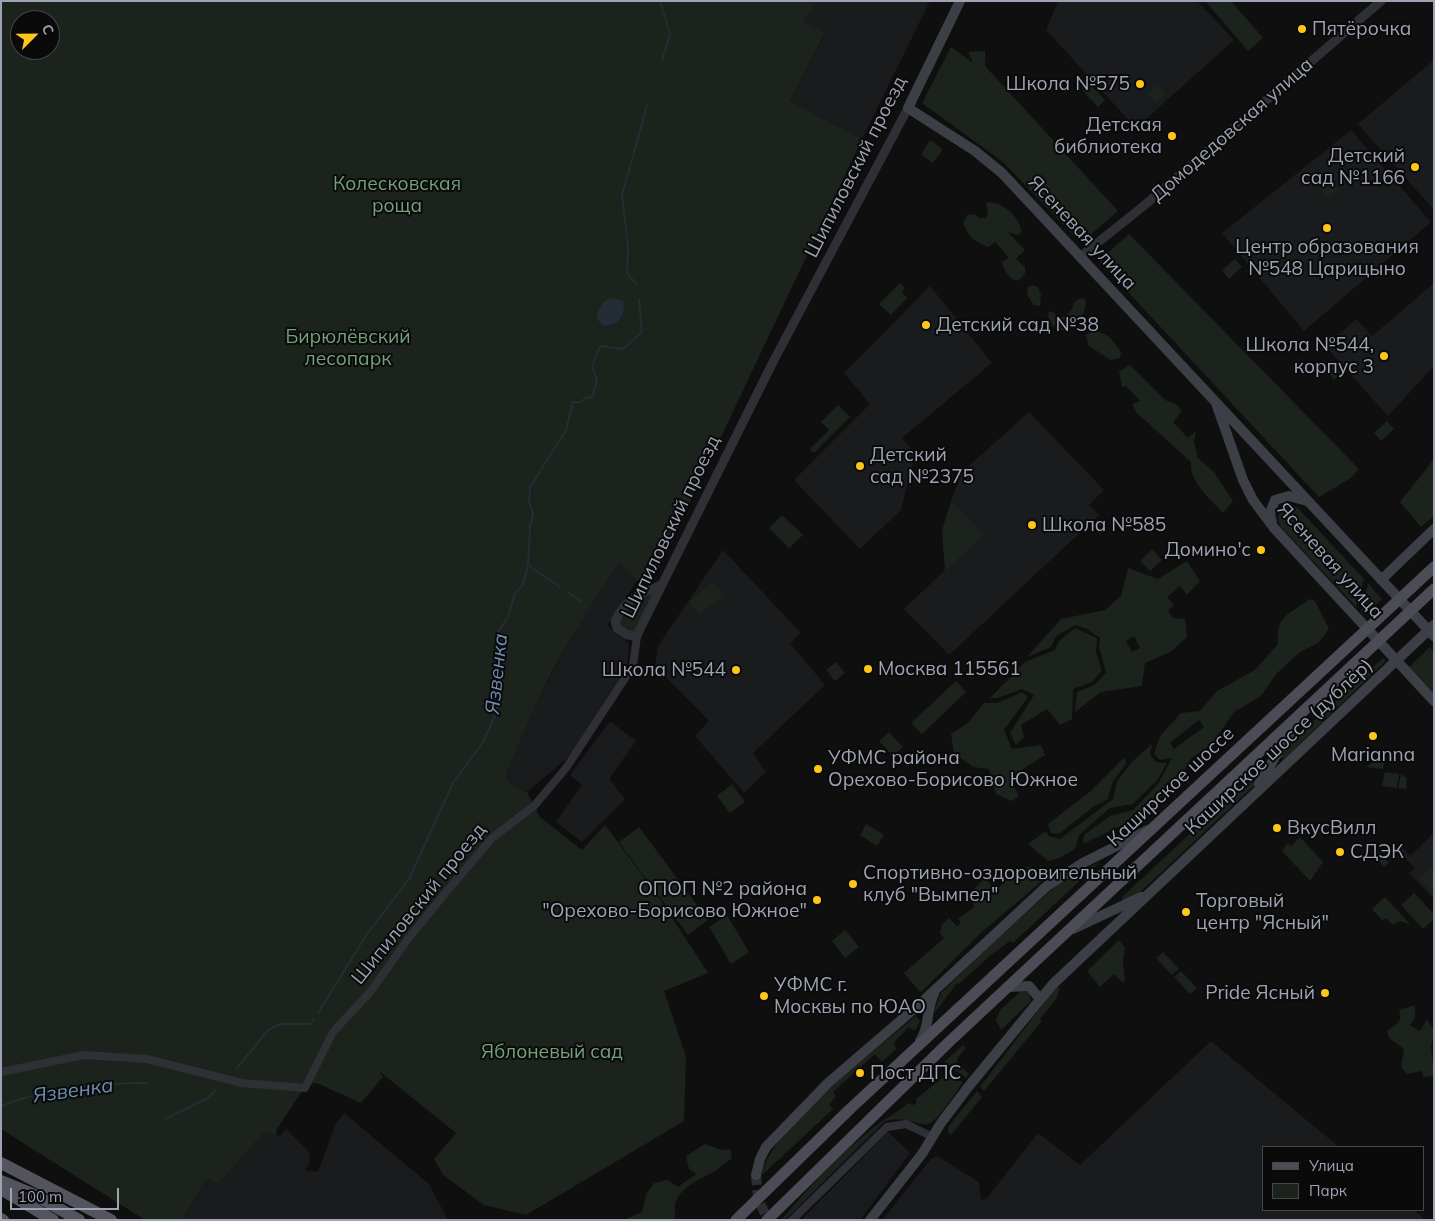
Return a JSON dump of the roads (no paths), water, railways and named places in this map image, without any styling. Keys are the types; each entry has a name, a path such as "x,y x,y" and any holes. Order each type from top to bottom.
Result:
{"highway":[{"path":"1,1163 112,1220"},
{"path":"1,1181 35,1194 79,1220"},
{"path":"1,1189 53,1220"}],"main road":[{"name":"Шипиловский проезд","path":"908,108 960,1"},
{"name":"Ясеневая улица","path":"908,108 975,151 1002,173 1410,611 1432,630"},
{"name":"Ясеневая улица","path":"1215,400 1243,480 1253,500 1274,528 1434,701"},
{"path":"1274,528 1270,513 1276,500 1289,496 1308,501"},
{"path":"1381,580 1434,529"},
{"name":"Каширское шоссе","path":"736,1220 1156,824 1434,567"},
{"name":"Каширское шоссе","path":"769,1218 870,1117 1303,710 1434,590"},
{"name":"Каширское шоссе (дублёр)","path":"870,1220 969,1086 1040,999 1252,796 1396,661 1432,630"},
{"path":"1252,796 1303,710"},
{"path":"756,1175 763,1153 779,1132 828,1083 939,987 1047,886 1078,866 1156,824"},
{"path":"1067,931 1148,894"},
{"path":"1009,987 1029,986 1040,999"},
{"path":"910,1055 925,1034 931,1000 939,987"},
{"path":"729,1220 757,1199"}],"street":[{"name":"Домодедовская улица","path":"1081,256 1146,204 1380,1"},
{"name":"Шипиловский проезд","path":"1,1072 84,1055 146,1059 242,1083 305,1088 333,1032 371,991 442,898 492,838 539,802 566,768 633,666 637,636 661,585 774,360 908,108"},
{"path":"637,636 627,635 617,628 615,620 621,608 631,599 661,585"},
{"path":"792,1220 884,1128 902,1123 933,1137"}],"waterway":[{"name":"Язвенка","path":"660,1 670,34 662,60"},
{"name":"Язвенка","path":"637,284 627,274 628,247 622,195 647,106"},
{"name":"Язвенка","path":"318,1013 367,934 409,879 453,783 483,742 497,711 500,671 498,632 508,617 515,593 523,585 528,565 530,527 533,514 529,501 530,487 566,430 573,402 580,402 587,397 592,398 597,380 592,366 600,346 623,349 642,332 639,299"},
{"path":"529,566 560,587"},
{"path":"568,592 582,602"},
{"name":"Язвенка","path":"237,1068 268,1030 280,1024 311,1024 314,1019"},
{"name":"Язвенка","path":"1,1106 36,1095 72,1088 146,1083"},
{"path":"165,1119 208,1098 216,1090"}],"tunnel":[{"path":"756,1175 758,1199 768,1220"}],"place":[{"name":"Пятёрочка","path":"1302,29"},
{"name":"Школа №575","path":"1140,84"},
{"name":"Детская библиотека","path":"1172,136"},
{"name":"Детский сад №1166","path":"1415,167"},
{"name":"Центр образования №548 Царицыно","path":"1327,228"},
{"name":"Детский сад №38","path":"926,325"},
{"name":"Школа №544, корпус 3","path":"1384,356"},
{"name":"Детский сад №2375","path":"860,466"},
{"name":"Школа №585","path":"1032,525"},
{"name":"Домино'c","path":"1261,550"},
{"name":"Москва 115561","path":"868,669"},
{"name":"Школа №544","path":"736,670"},
{"name":"Marianna","path":"1373,736"},
{"name":"УФМС района Орехово-Борисово Южное","path":"818,769"},
{"name":"ВкусВилл","path":"1277,828"},
{"name":"СДЭК","path":"1340,852"},
{"name":"Спортивно-оздоровительный клуб \"Вымпел\"","path":"853,884"},
{"name":"ОПОП №2 района \"Орехово-Борисово Южное\"","path":"817,900"},
{"name":"Торговый центр \"Ясный\"","path":"1186,912"},
{"name":"Pride Ясный","path":"1325,993"},
{"name":"УФМС г. Москвы по ЮАО","path":"764,996"},
{"name":"Пост ДПС","path":"860,1073"}],"park label":[{"name":"Колесковская роща","path":"397,195"},
{"name":"Бирюлёвский лесопарк","path":"348,348"},
{"name":"Яблоневый сад","path":"552,1052"}]}
